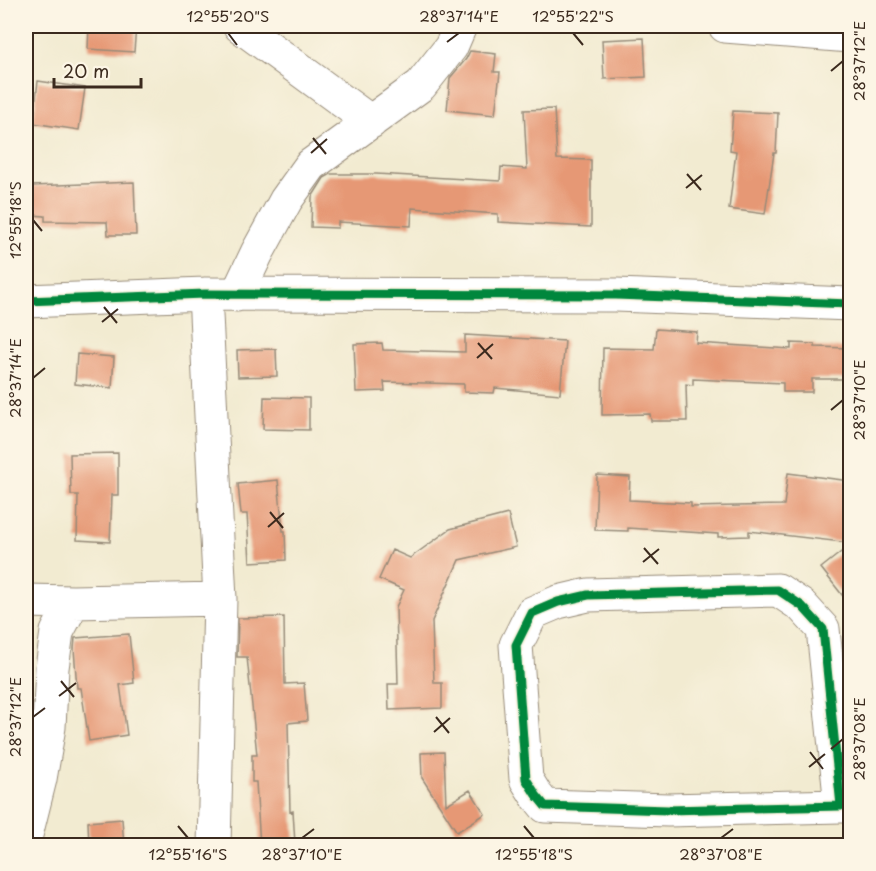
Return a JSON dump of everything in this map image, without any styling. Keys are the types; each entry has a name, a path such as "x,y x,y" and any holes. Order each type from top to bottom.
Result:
{"street":[{"path":"240,26 371,122"},
{"path":"237,295 286,200 311,165 421,85 451,47 460,26"},
{"path":"725,26 850,36"},
{"path":"205,294 220,599 214,846"},
{"path":"26,301 205,294 616,295 850,304"},
{"path":"778,590 802,606 823,629 846,806 668,810 545,806 526,779 516,645 532,613 558,602 588,595 778,590"},
{"path":"26,601 220,599"},
{"path":"26,835 40,779 49,727 52,668 57,632 73,602"}],"building":[{"path":"89,26 136,26 134,52 88,49"},
{"path":"644,38 646,77 604,79 602,40"},
{"path":"470,51 496,54 494,72 500,72 495,115 447,110 450,78"},
{"path":"38,81 85,88 79,130 33,123"},
{"path":"554,109 557,159 591,160 591,227 498,222 498,214 412,208 411,226 338,222 338,228 311,227 312,197 324,178 331,174 376,174 500,181 501,167 527,169 524,110"},
{"path":"733,111 778,113 776,153 774,153 765,214 729,209 736,151 730,150"},
{"path":"134,182 136,235 108,235 107,222 45,221 45,216 31,215 32,186"},
{"path":"656,329 697,332 696,343 791,349 791,343 815,344 815,347 850,348 850,379 812,379 812,392 783,392 783,383 693,379 693,385 686,384 687,421 651,421 650,414 602,415 603,348 654,349"},
{"path":"465,335 565,341 560,394 495,388 494,393 464,392 464,384 384,382 385,391 356,392 354,344 382,343 383,350 465,352"},
{"path":"276,349 277,376 238,377 237,350"},
{"path":"77,354 114,357 112,388 75,384"},
{"path":"264,397 309,398 309,430 263,429"},
{"path":"118,453 118,495 112,495 110,542 77,540 78,495 71,495 70,454"},
{"path":"788,473 850,481 850,543 749,531 749,536 718,537 718,534 628,528 628,531 595,530 597,475 630,477 629,500 691,503 691,507 784,505"},
{"path":"278,480 283,531 285,531 286,560 250,562 247,514 241,514 238,484"},
{"path":"508,514 516,547 459,560 432,621 434,683 442,683 442,708 389,710 388,684 398,684 396,607 404,590 379,579 392,550 410,558 450,529"},
{"path":"850,545 850,605 821,568"},
{"path":"284,617 285,684 304,683 307,721 288,723 290,812 293,811 295,844 260,846 256,782 252,782 252,755 257,755 247,657 237,657 238,618"},
{"path":"129,634 134,683 120,685 127,735 89,741 81,688 77,688 75,638"},
{"path":"444,752 446,805 470,790 485,814 457,832 422,778 421,753"},
{"path":"122,819 124,846 89,846 88,822"}],"cycle path":[{"path":"26,301 205,294 616,295 850,304"},
{"path":"778,590 802,606 823,629 841,806 668,810 545,806 526,779 516,645 532,613 558,602 588,595 778,590"}]}
